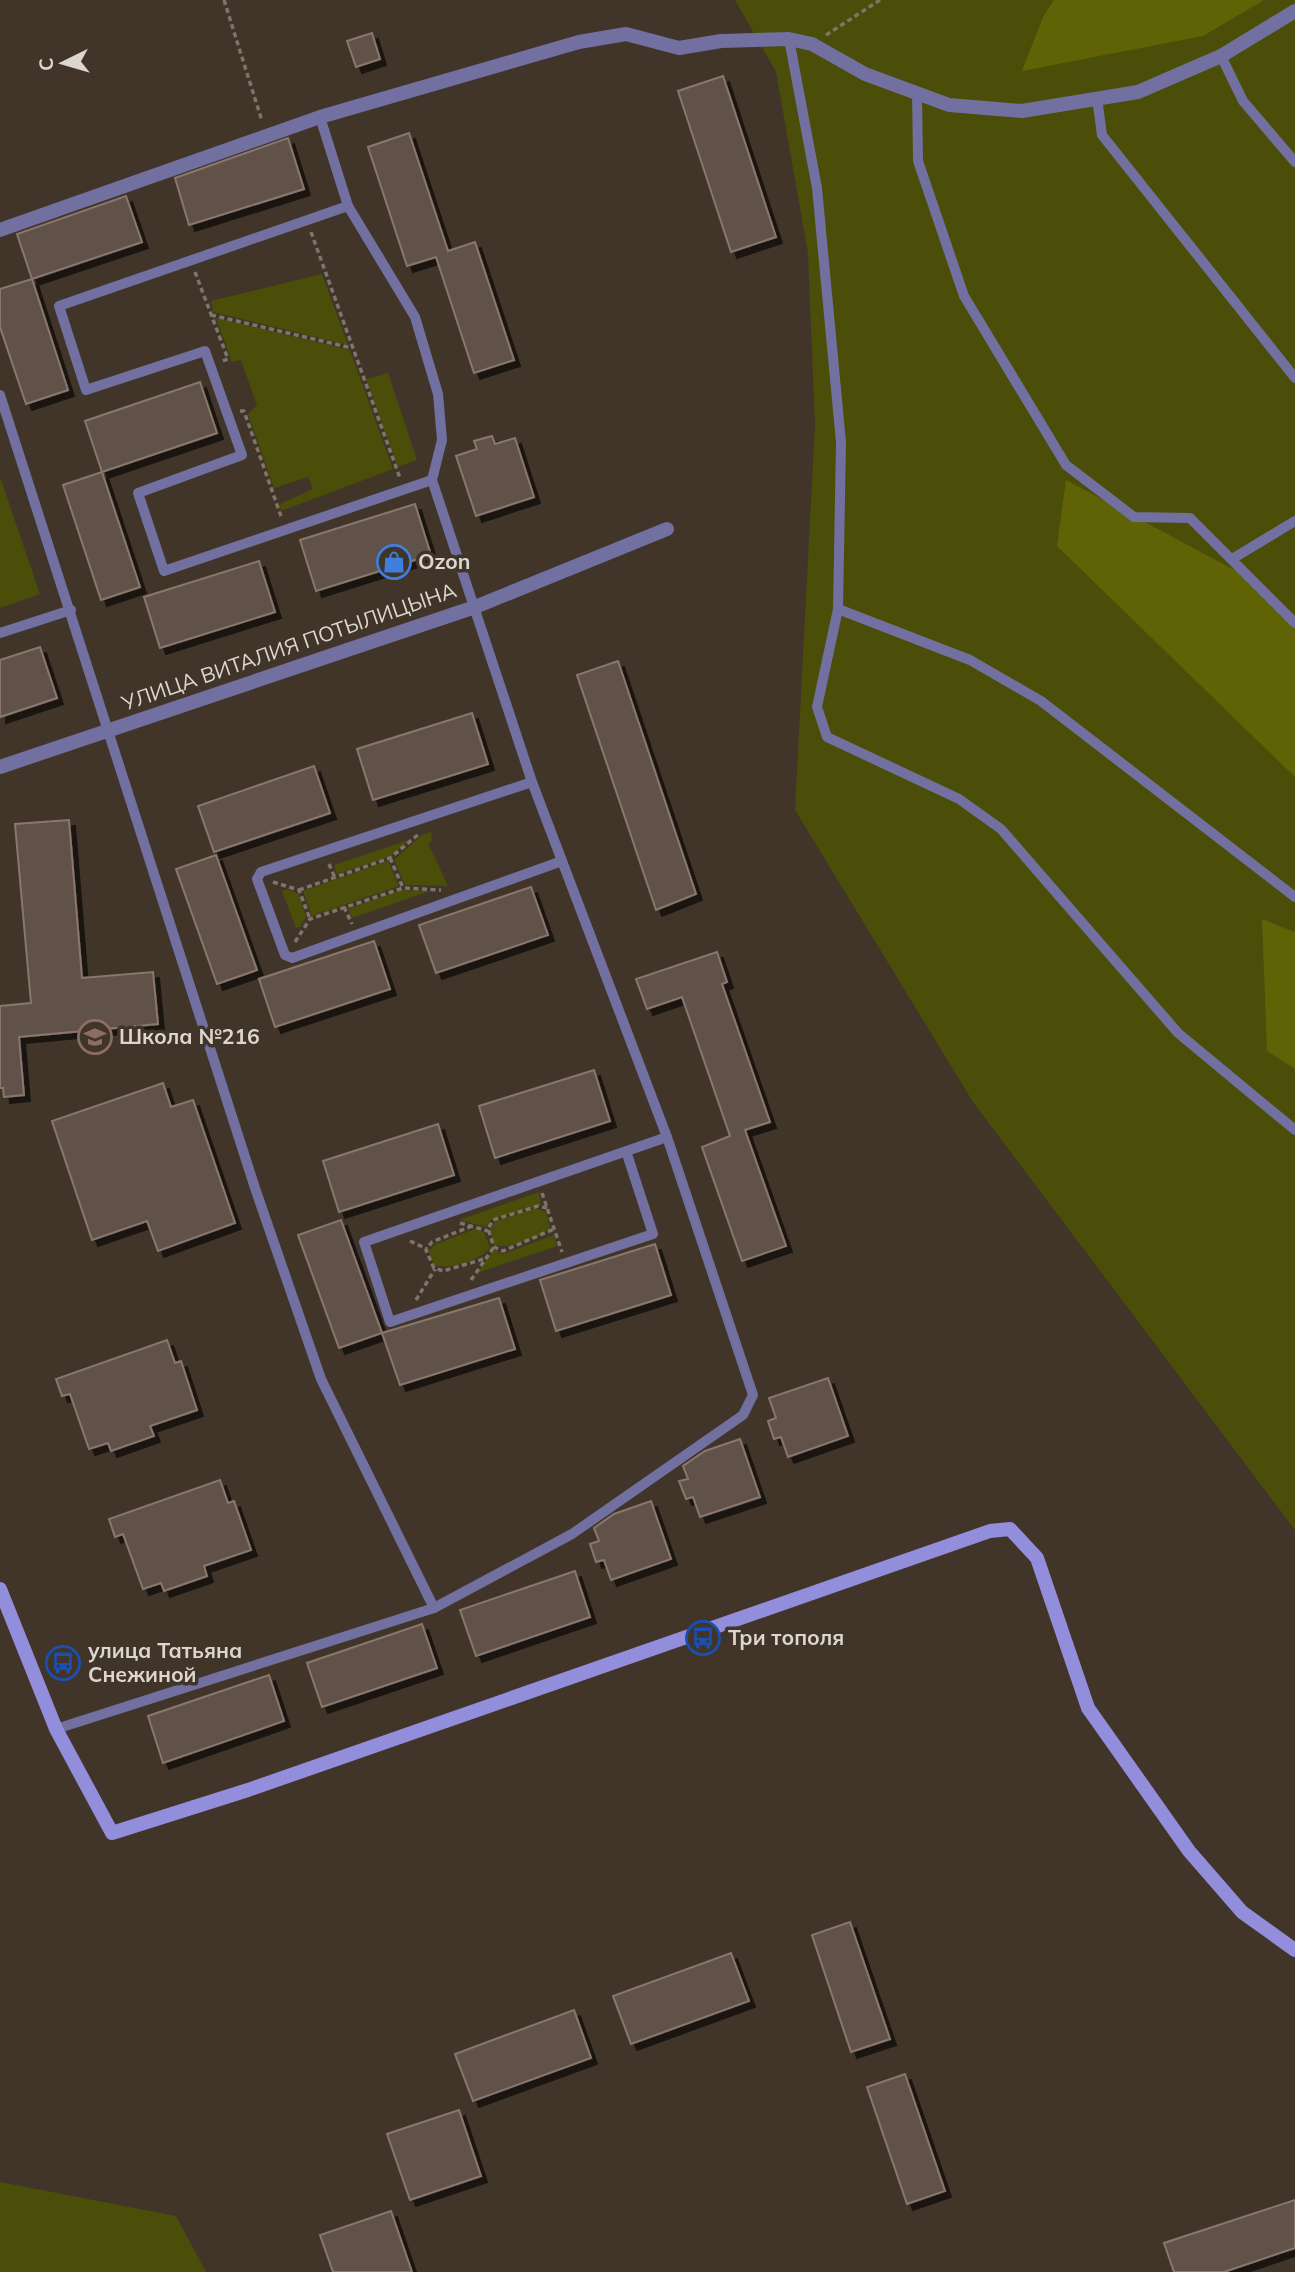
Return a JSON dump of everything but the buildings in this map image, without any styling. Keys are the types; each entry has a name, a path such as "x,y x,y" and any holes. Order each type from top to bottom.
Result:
{"street":[{"path":"0,230 320,117 579,42 626,34 679,48 721,41 789,39 812,44 865,74 949,105 1022,111 1138,92 1221,56 1295,11"},
{"name":"УЛИЦА ВИТАЛИЯ ПОТЫЛИЦЫНА","path":"0,767 475,607 667,529"},
{"path":"0,1590 56,1730 112,1833 248,1790 990,1531 1010,1529 1037,1558 1088,1708 1168,1826 1242,1912 1295,1950"}],"lane":[{"path":"789,39 817,188 841,442 838,609 817,707 827,737 959,799 1001,829 1178,1033 1295,1130"},
{"path":"1221,56 1243,101 1295,162"},
{"path":"917,93 918,161 964,296 1066,465 1134,517 1190,518 1295,623"},
{"path":"1097,98 1102,135 1295,378"},
{"path":"56,1730 434,1608 572,1534 743,1415 753,1395 667,1137 533,782 432,480 442,440 438,394 419,330 408,306 348,206 320,117"},
{"path":"348,206 59,306 86,390 205,351 242,456 138,493 164,571 432,480"},
{"path":"0,395 255,1188 321,1379 434,1608"},
{"path":"1232,559 1295,521"},
{"path":"838,609 970,660 1041,701 1295,897"},
{"path":"0,633 71,610"},
{"path":"533,782 261,872 257,876 287,956 294,958 562,862"},
{"path":"626,1151 653,1234 390,1322 365,1242 626,1151 667,1137"}],"path":[{"path":"224,0 267,136"},
{"path":"812,44 880,0"},
{"path":"306,221 405,489"},
{"path":"211,315 352,348"},
{"path":"257,876 299,890 390,858 440,813"},
{"path":"390,858 403,888"},
{"path":"287,956 310,919 403,888 436,888 458,899"},
{"path":"299,890 310,919"},
{"path":"538,1182 566,1264"},
{"path":"547,1208 538,1206 493,1220 488,1231 494,1247 503,1251 546,1236 554,1229"},
{"path":"446,1214 456,1222 488,1231"},
{"path":"435,1269 426,1250 432,1242 472,1226"},
{"path":"464,1298 484,1259 494,1247"},
{"path":"435,1269 443,1271 484,1259"},
{"path":"405,1317 435,1269"}],"shaded area":[{"path":"735,0 1295,0 1295,1530 973,1102 795,810 815,424 808,253 776,72"},
{"path":"1054,0 1264,0 1203,36 1022,71 1043,17"},
{"path":"322,274 348,345 213,312 211,301"},
{"path":"216,318 350,350 393,469 281,511 280,504 313,489 308,477 274,488 248,414 257,405 241,360 232,362"},
{"path":"388,373 417,460 398,467 366,379"},
{"path":"0,477 40,594 0,608"},
{"path":"1066,480 1255,581 1295,622 1295,777 1057,546"},
{"path":"431,832 432,841 428,843 448,886 405,885 394,860 423,834"},
{"path":"409,840 391,856 337,874 334,865"},
{"path":"388,861 399,886 312,916 303,891"},
{"path":"287,889 299,894 306,917 300,927 296,928 282,891"},
{"path":"401,890 430,891 352,918 348,909"},
{"path":"1262,919 1295,932 1295,1069 1267,1051"},
{"path":"539,1192 541,1205 491,1220 486,1227 459,1220"},
{"path":"535,1208 546,1212 550,1228 524,1242 508,1246 494,1245 490,1230 495,1222"},
{"path":"475,1229 484,1232 490,1248 485,1253 456,1265 434,1265 429,1251 434,1245"},
{"path":"554,1235 557,1246 477,1273 494,1250 503,1254"},
{"path":"0,2182 176,2216 206,2272 0,2272"}],"place":[{"name":"Ozon","path":"394,562"},
{"name":"Школа №216","path":"95,1037"},
{"name":"Три тополя","path":"703,1638"},
{"name":"улица Татьяна Снежиной","path":"63,1663"}]}
